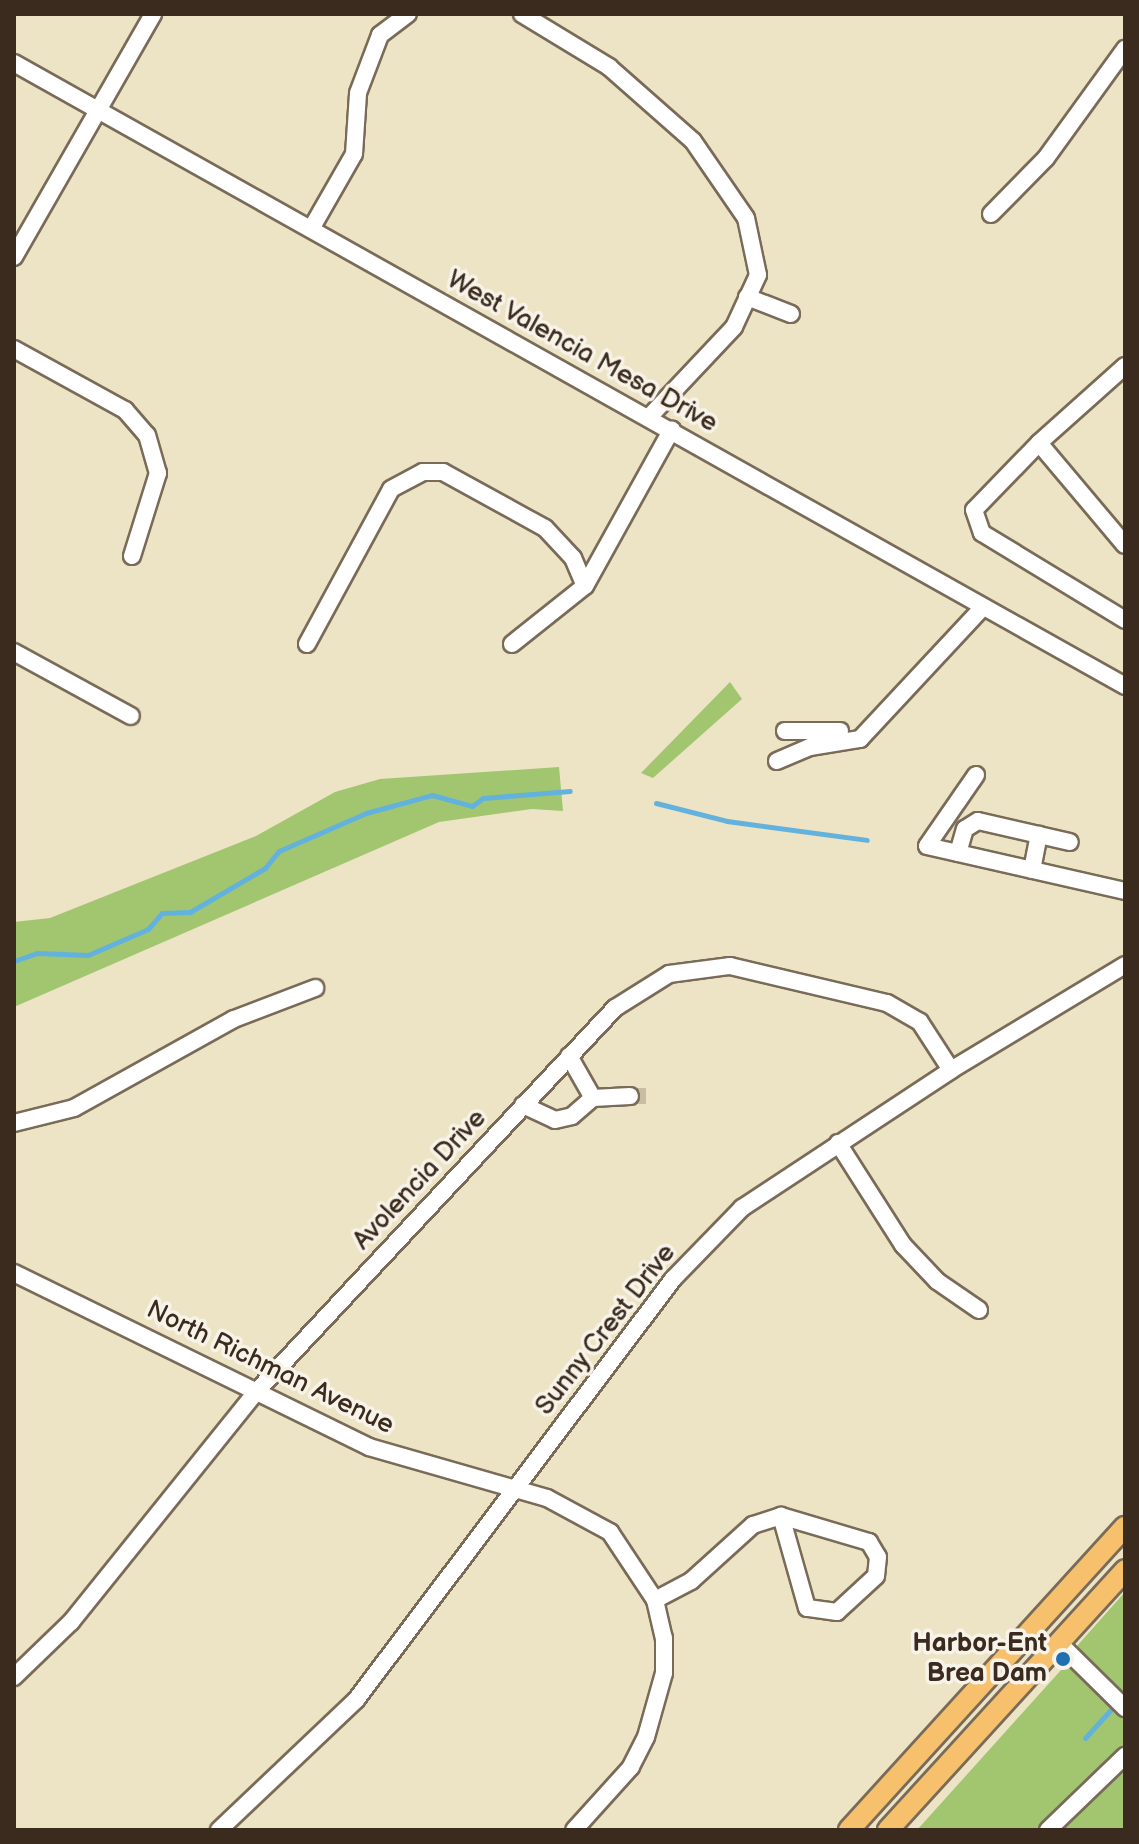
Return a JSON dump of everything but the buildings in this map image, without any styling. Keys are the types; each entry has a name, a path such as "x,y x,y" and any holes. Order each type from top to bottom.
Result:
{"main road":[{"path":"849,1830 1125,1527"},
{"path":"888,1830 1125,1570"}],"street":[{"path":"14,257 101,111 153,14"},
{"path":"311,229 354,154 358,93 380,35 408,14"},
{"path":"522,14 609,67 693,141 746,218 758,275 734,327 650,416"},
{"path":"991,214 1046,158 1125,49"},
{"name":"West Valencia Mesa Drive","path":"14,63 650,416 1125,686"},
{"path":"747,297 791,314"},
{"path":"14,349 125,410 147,435 158,473 132,556"},
{"path":"1125,366 1039,443 974,510 982,533 1125,620"},
{"path":"512,644 585,586 672,429"},
{"path":"1039,443 1125,545"},
{"path":"307,644 391,489 423,472 443,472 545,528 573,558 585,586"},
{"path":"777,761 810,747 860,739 983,607"},
{"path":"14,652 131,716"},
{"path":"785,731 830,733 872,723"},
{"path":"976,775 927,846 1125,891"},
{"path":"958,853 968,823 1070,842"},
{"path":"1032,870 1039,835"},
{"name":"Avolencia Drive","path":"14,1677 81,1611 255,1393 615,1008 669,974 730,966 887,1003 920,1022 951,1070"},
{"name":"Sunny Crest Drive","path":"219,1830 356,1700 673,1279 742,1208 951,1070 1122,973"},
{"path":"14,1123 74,1108 234,1019 315,988"},
{"path":"569,1056 593,1098"},
{"path":"523,1105 555,1120 572,1116 593,1098 630,1096"},
{"path":"838,1143 903,1245 937,1281 979,1310"},
{"name":"North Richman Avenue","path":"14,1273 369,1447 547,1498 610,1532 655,1600"},
{"path":"574,1830 609,1797 646,1737 664,1673 664,1638 655,1600 691,1581 753,1525 781,1516 869,1542 878,1557 876,1576 837,1612 807,1608 781,1516"},
{"path":"1059,1643 1121,1703"},
{"path":"1048,1830 1125,1756"}],"green space":[{"path":"730,682 742,699 653,778 641,773"},
{"path":"559,767 563,811 532,809 439,822 14,1007 14,922 50,918 256,836 335,792 380,779"},
{"path":"1125,1592 1125,1830 917,1830 1080,1649 1077,1646"}],"waterway":[{"path":"14,961 37,953 88,955 148,929 162,913 190,912 265,868 279,851 366,813 432,795 472,806 483,798 570,791"},
{"path":"656,803 727,821 867,840"},
{"path":"1085,1738 1125,1694"}],"tunnel":[{"path":"630,1096 650,1096"}],"place":[{"name":"Harbor-Ent Brea Dam","path":"1063,1659"}]}
